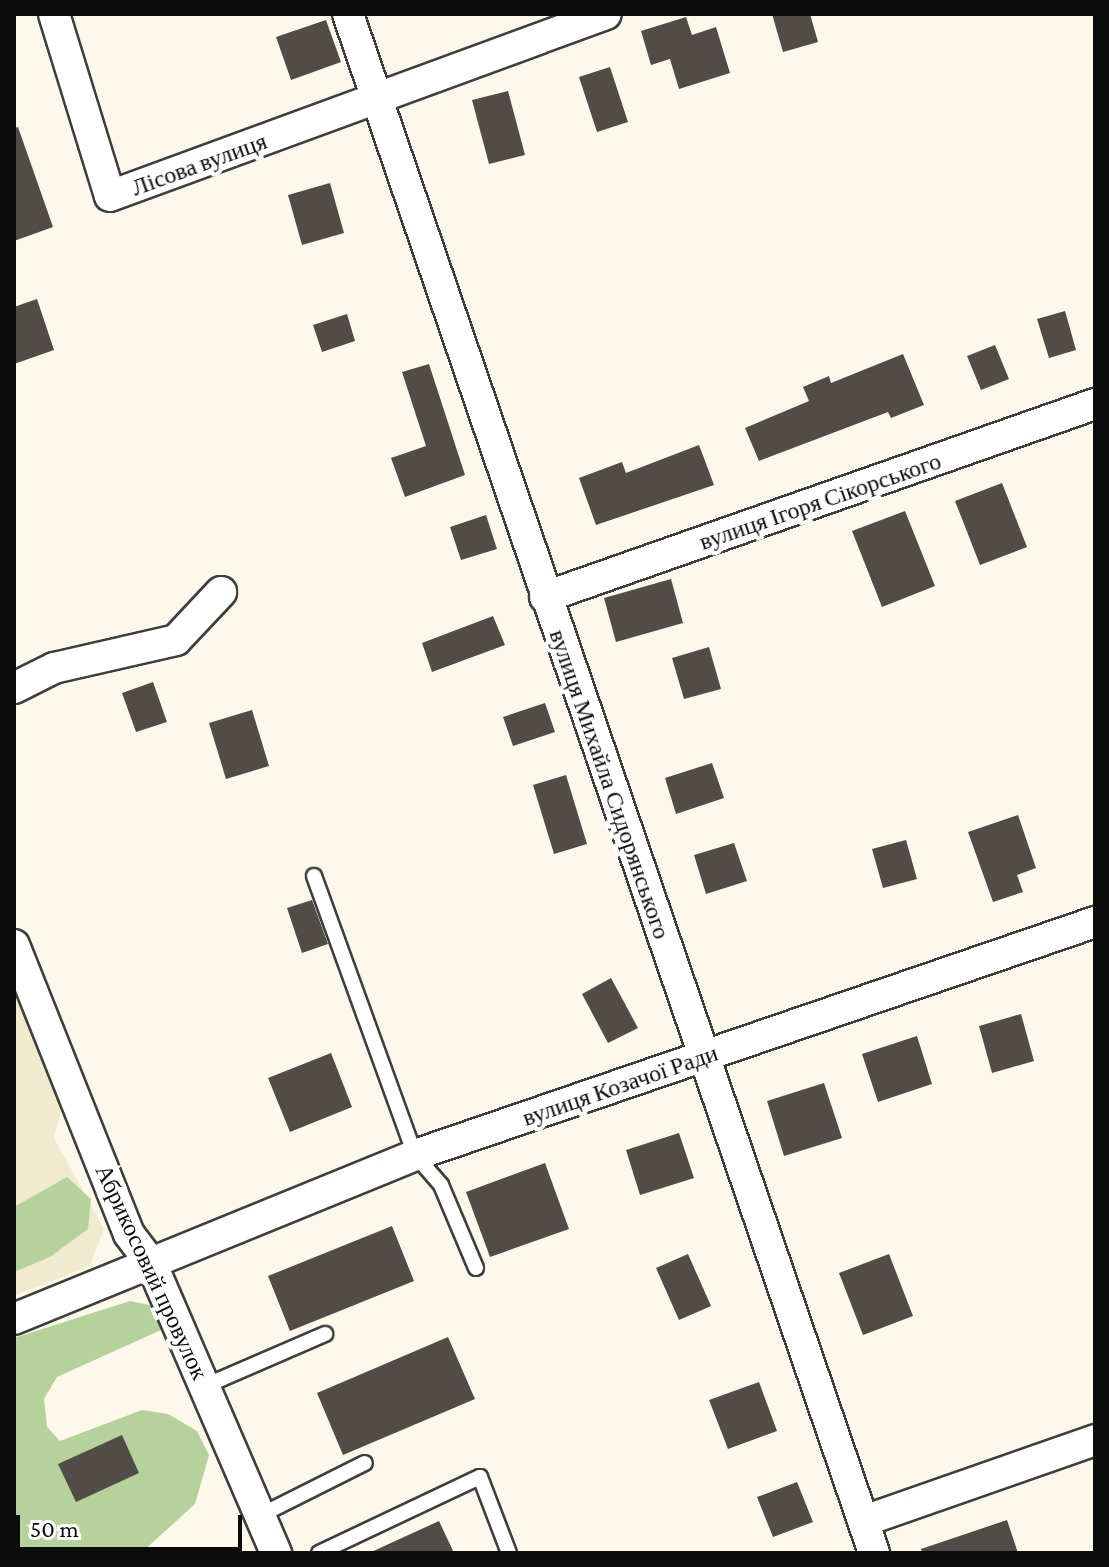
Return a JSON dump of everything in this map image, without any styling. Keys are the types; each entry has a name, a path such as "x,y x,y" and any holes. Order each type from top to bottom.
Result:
{"street":[{"name":"Лісова вулиця","path":"54,14 110,196 378,99"},
{"name":"вулиця Михайла Сидорянського","path":"348,14 874,1553"},
{"path":"378,99 606,14"},
{"name":"вулиця Ігоря Сікорського","path":"545,597 1095,404"},
{"path":"14,688 54,668 176,640 221,592"},
{"name":"вулиця Козачої Ради","path":"14,1319 415,1155 1095,922"},
{"name":"Абрикосовий провулок","path":"14,945 129,1234 152,1265 276,1553"},
{"path":"864,1521 1095,1440"}],"lane":[{"path":"314,876 415,1155 441,1185 476,1268"},
{"path":"205,1386 325,1334"},
{"path":"261,1515 365,1463"},
{"path":"319,1553 480,1477 509,1553"}],"shaded area":[{"path":"14,987 62,1108 54,1138 104,1229 90,1266 14,1296"}],"green space":[{"path":"67,1177 91,1199 88,1229 50,1257 14,1272 14,1207"},
{"path":"130,1301 159,1307 161,1330 57,1377 44,1399 47,1427 60,1441 142,1410 168,1414 197,1431 209,1455 195,1504 141,1553 14,1553 14,1338"}],"building":[{"path":"772,14 810,14 818,42 783,52"},
{"path":"686,17 692,35 716,27 730,73 679,89 670,59 651,65 641,31"},
{"path":"326,20 341,62 291,80 276,37"},
{"path":"610,67 628,122 597,132 579,77"},
{"path":"508,91 525,155 489,164 472,100"},
{"path":"18,127 53,227 14,241 14,128"},
{"path":"330,183 344,233 302,245 288,195"},
{"path":"37,299 54,350 14,364 14,307"},
{"path":"1065,311 1076,350 1049,358 1037,319"},
{"path":"347,314 355,341 322,352 313,325"},
{"path":"995,345 1009,379 981,390 967,356"},
{"path":"903,354 924,405 891,418 888,412 759,461 745,428 809,401 803,387 829,376 831,383"},
{"path":"429,364 465,475 405,497 391,458 426,446 402,372"},
{"path":"699,445 714,485 596,525 579,478 622,462 626,473"},
{"path":"1002,483 1027,547 980,565 955,501"},
{"path":"905,511 935,586 882,607 852,531"},
{"path":"486,515 497,549 461,560 450,527"},
{"path":"671,579 683,623 616,642 604,598"},
{"path":"493,616 505,645 432,672 422,643"},
{"path":"709,647 721,689 684,699 672,658"},
{"path":"153,682 167,722 136,732 122,693"},
{"path":"545,703 555,732 513,746 503,717"},
{"path":"252,710 269,766 226,779 209,723"},
{"path":"712,763 724,798 676,814 665,778"},
{"path":"566,775 587,844 554,854 533,785"},
{"path":"1018,815 1036,868 1017,875 1023,892 993,902 968,832"},
{"path":"906,840 917,879 883,888 872,849"},
{"path":"734,843 747,881 706,894 694,855"},
{"path":"312,900 328,944 302,953 287,908"},
{"path":"611,978 638,1028 608,1043 582,994"},
{"path":"1021,1014 1034,1061 992,1073 979,1026"},
{"path":"917,1036 932,1084 878,1102 862,1054"},
{"path":"331,1053 352,1107 290,1132 268,1078"},
{"path":"824,1083 842,1138 784,1156 767,1101"},
{"path":"679,1133 694,1178 640,1195 626,1150"},
{"path":"545,1163 569,1229 490,1257 466,1192"},
{"path":"392,1226 414,1281 290,1331 268,1276"},
{"path":"688,1254 711,1306 679,1320 656,1268"},
{"path":"889,1254 913,1316 863,1335 839,1273"},
{"path":"448,1337 475,1399 343,1455 317,1393"},
{"path":"759,1382 777,1431 728,1449 709,1400"},
{"path":"122,1435 139,1473 76,1502 58,1464"},
{"path":"797,1482 813,1522 773,1537 757,1497"},
{"path":"1007,1520 1018,1553 922,1553 921,1549"},
{"path":"439,1521 454,1553 369,1553"}]}
